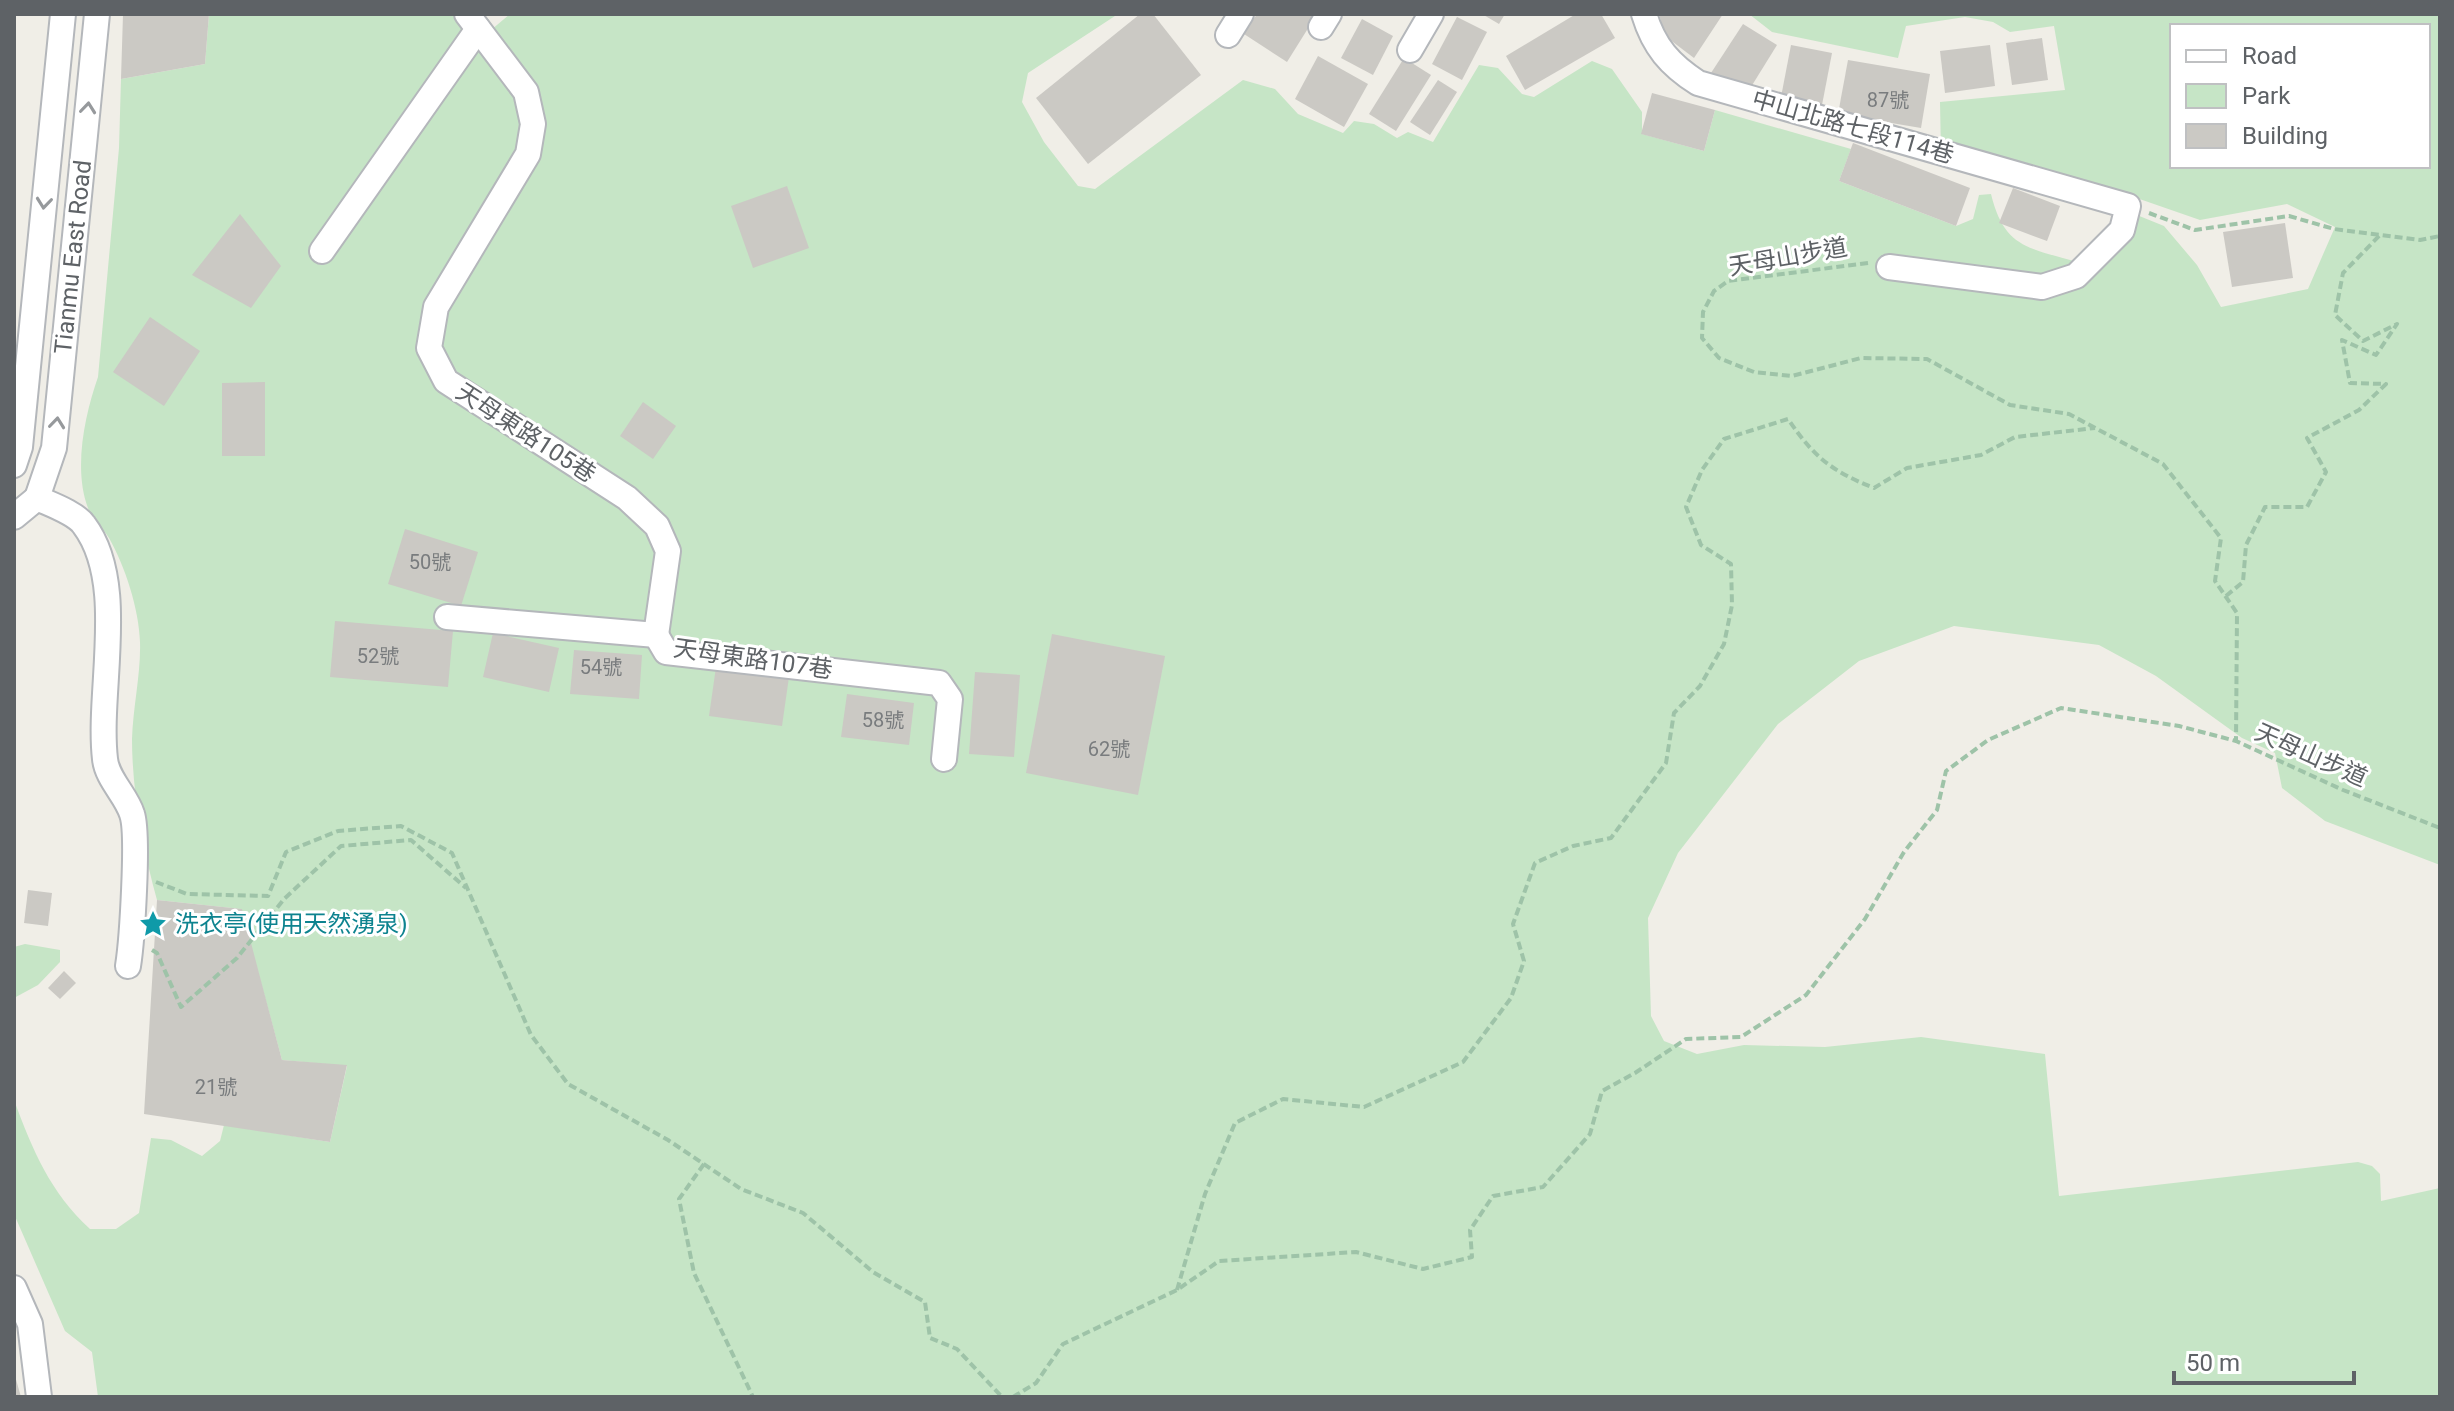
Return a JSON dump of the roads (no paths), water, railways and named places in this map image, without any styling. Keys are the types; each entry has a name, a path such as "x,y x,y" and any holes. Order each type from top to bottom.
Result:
{"street":[{"name":"Tianmu East Road","path":"14,465 20,447 63,14"},
{"name":"Tianmu East Road","path":"37,498 54,448 97,14"},
{"path":"1228,35 1241,14"},
{"path":"1410,50 1431,14"},
{"name":"中山北路七段114巷","path":"1644,14 1650,33 1669,64 1698,83 2128,206 2122,230 2076,276 2042,287 1889,267"},
{"path":"322,251 473,22"},
{"name":"天母東路105巷","path":"473,22 526,92 533,124 528,154 436,307 429,348 446,381 627,498 657,526 668,551 656,635"},
{"path":"14,517 37,498 83,523 99,555 110,610 101,717 105,764 133,815 132,939 128,966"},
{"name":"天母東路107巷","path":"447,617 656,635 666,652 939,683 950,699 944,759"},
{"path":"14,1288 30,1324 39,1397"}],"place":[{"name":"洗衣亭(使用天然湧泉)","path":"153,924"}]}
